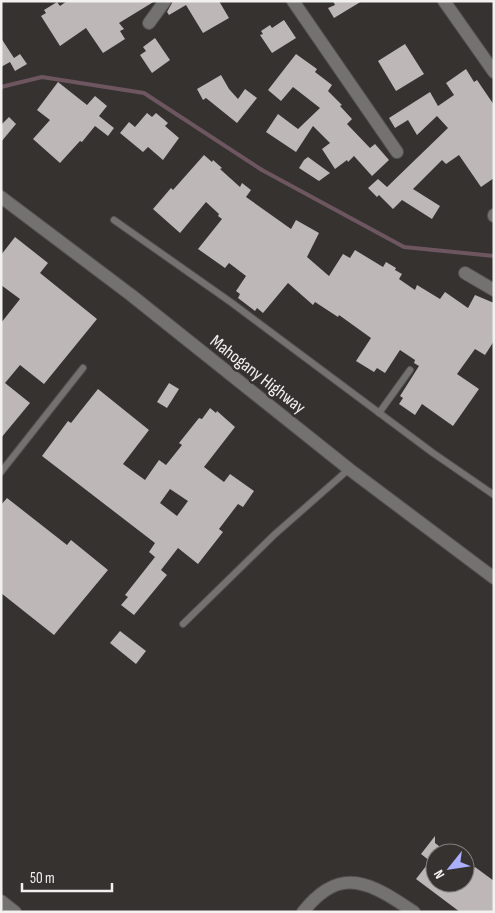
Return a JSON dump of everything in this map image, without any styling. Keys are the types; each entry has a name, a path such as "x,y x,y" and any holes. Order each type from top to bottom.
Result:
{"street":[{"path":"149,23 165,1"},
{"path":"293,1 397,152"},
{"path":"444,1 494,72"},
{"name":"Mahogany Highway","path":"1,198 131,295 348,469 494,578"},
{"path":"465,273 494,290"},
{"path":"303,912 321,892 336,884 350,882 362,883 383,892 414,912"},
{"path":"1,901 15,912"}],"lane":[{"path":"114,220 232,304 433,453 494,495"},
{"path":"1,472 83,368"},
{"path":"379,413 410,370"},
{"path":"183,624 274,535 348,469"}],"building":[{"path":"67,1 155,1 119,23 124,29 120,31 125,39 103,53 86,28 60,46 41,16 46,13 44,10 57,2 60,6"},
{"path":"173,1 219,1 229,18 203,33 186,5 169,15 167,12"},
{"path":"333,1 362,1 334,18 328,8 335,5"},
{"path":"284,20 296,38 272,53 260,35 263,34 261,31 270,25 272,28"},
{"path":"1,38 14,58 20,54 27,64 15,71 10,62 1,67"},
{"path":"155,38 170,60 152,73 140,55 146,51 143,47"},
{"path":"405,44 424,74 396,91 378,61"},
{"path":"296,54 317,69 315,72 332,85 328,91 342,105 340,106 352,119 347,124 370,148 375,144 389,160 372,176 354,156 348,162 347,160 335,169 322,149 330,143 313,126 296,152 266,132 278,114 298,129 320,108 293,87 281,101 268,90"},
{"path":"466,69 474,82 477,80 494,105 494,178 481,187 459,155 446,164 442,160 413,189 440,206 432,219 402,200 393,209 379,195 377,197 368,188 378,179 387,187 448,128 437,116 417,135 408,120 395,128 389,118 430,92 438,106 454,95 446,83"},
{"path":"221,75 229,89 238,99 245,89 257,98 237,123 206,98 203,100 197,89"},
{"path":"58,82 87,105 95,96 107,106 99,116 114,128 108,136 95,126 82,142 80,141 60,163 33,139 50,120 37,110"},
{"path":"147,113 152,117 156,113 168,123 165,126 179,138 163,160 148,147 143,152 120,133 129,122 135,127"},
{"path":"9,117 16,124 1,142 1,125"},
{"path":"204,155 222,168 220,169 240,187 242,183 251,190 246,197 291,229 296,220 319,233 307,257 329,276 343,254 350,258 355,250 383,267 386,262 396,268 395,270 402,274 399,279 415,290 417,285 440,299 445,292 468,308 475,295 494,303 494,341 485,355 475,349 457,374 479,389 453,426 422,404 415,415 399,404 403,398 400,396 419,366 414,363 415,360 400,350 385,373 377,368 374,372 356,361 371,338 339,315 338,317 315,302 313,305 288,283 263,313 257,308 255,311 238,298 240,294 236,291 246,276 229,263 225,268 198,249 222,219 206,202 180,233 153,209"},
{"path":"308,157 330,173 319,181 299,168"},
{"path":"15,237 48,263 40,273 97,319 44,384 20,365 5,383 30,403 1,438 1,323 20,299 1,285 1,255"},
{"path":"169,383 179,389 167,408 157,402"},
{"path":"98,389 149,430 123,464 145,480 159,460 166,465 182,445 179,443 199,418 202,419 210,408 216,413 217,411 235,427 204,467 224,482 230,474 254,491 243,507 238,504 219,529 223,532 198,564 178,548 161,570 167,575 134,615 121,605 128,597 125,595 155,557 149,552 155,543 42,456 68,421 71,423","holes":["170,489 188,501 177,516 160,503"]},
{"path":"7,498 67,545 71,540 108,570 54,635 1,593 1,505"},
{"path":"120,631 146,651 136,664 110,643"},
{"path":"435,836 435,843 430,843"},
{"path":"425,849 425,857 421,854"},
{"path":"425,867 425,886 416,879"},
{"path":"475,867 494,881 494,912 460,912 435,893 475,893"}],"waterway":[{"path":"1,87 42,77 144,93 262,170 404,247 494,256"}]}
